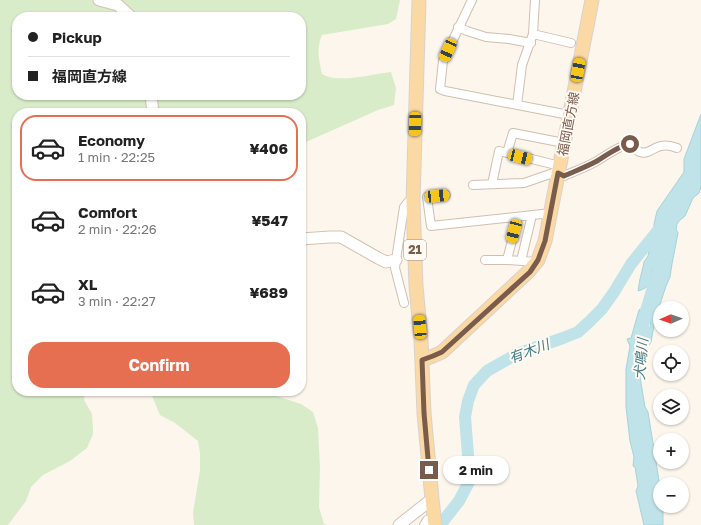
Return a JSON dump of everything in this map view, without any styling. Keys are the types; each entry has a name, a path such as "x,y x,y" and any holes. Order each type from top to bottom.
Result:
{"main road":[{"name":"21","path":"419,0 413,202 416,286 421,340 424,413 432,499 430,521"},
{"name":"福岡直方線","path":"422,360 442,352 530,272 537,262 545,241 551,213 592,0"}],"street":[{"path":"99,0 118,5 126,12"},
{"path":"472,0 461,28 443,61 440,89 569,115"},
{"path":"517,105 522,65 533,34 535,0"},
{"path":"461,28 486,37 530,43"},
{"path":"533,34 571,43"},
{"path":"508,153 513,133 564,143"},
{"path":"492,184 499,151 559,170 564,176 630,144 638,152 644,153 661,146 669,145 677,148"},
{"path":"473,185 524,182 559,170"},
{"path":"446,195 427,197 431,226 551,213"},
{"path":"404,303 395,268 404,207 408,202 413,202"},
{"path":"521,261 532,215"},
{"path":"507,260 518,217"},
{"path":"306,239 341,237 386,262 396,260"},
{"path":"485,260 537,262"},
{"path":"399,525 432,499"}],"green space":[{"path":"0,0 400,0 396,19 388,24 322,35 319,45 319,59 322,74 329,77 356,78 391,72 396,88 394,105 378,110 306,142 306,108 12,108 12,396 84,396 84,400 92,414 93,434 87,448 70,461 43,475 31,487 26,501 8,525 0,525"},
{"path":"152,396 276,396 301,404 313,412 318,428 320,468 319,507 324,524 327,525 194,525 193,513 200,470 198,441 175,423 160,415"}],"water":[{"path":"701,114 701,187 699,193 693,198 685,216 677,224 676,229 678,233 670,277 661,301 653,301 653,331 651,342 644,352 641,363 640,377 653,443 653,469 657,469 658,477 653,477 653,513 663,513 663,525 644,525 636,491 638,486 635,467 633,466 634,457 630,441 626,407 626,369 630,346 627,339 631,338 640,309 639,334 646,332 651,326 649,315 661,265 654,266 650,284 644,289 638,291 640,279 644,262 654,240 654,224 657,211 684,172 684,159"}],"waterway":[{"name":"有木川","path":"440,525 459,501 470,480 465,417 468,401 474,385 487,371 517,354 578,332 602,309 631,264 664,223"},
{"name":"犬鳴川","path":"640,350 645,314 664,251"}],"route":[{"path":"429,470 424,413 422,360 442,352 530,272 538,260 545,241 558,173 564,176 630,144"}]}
